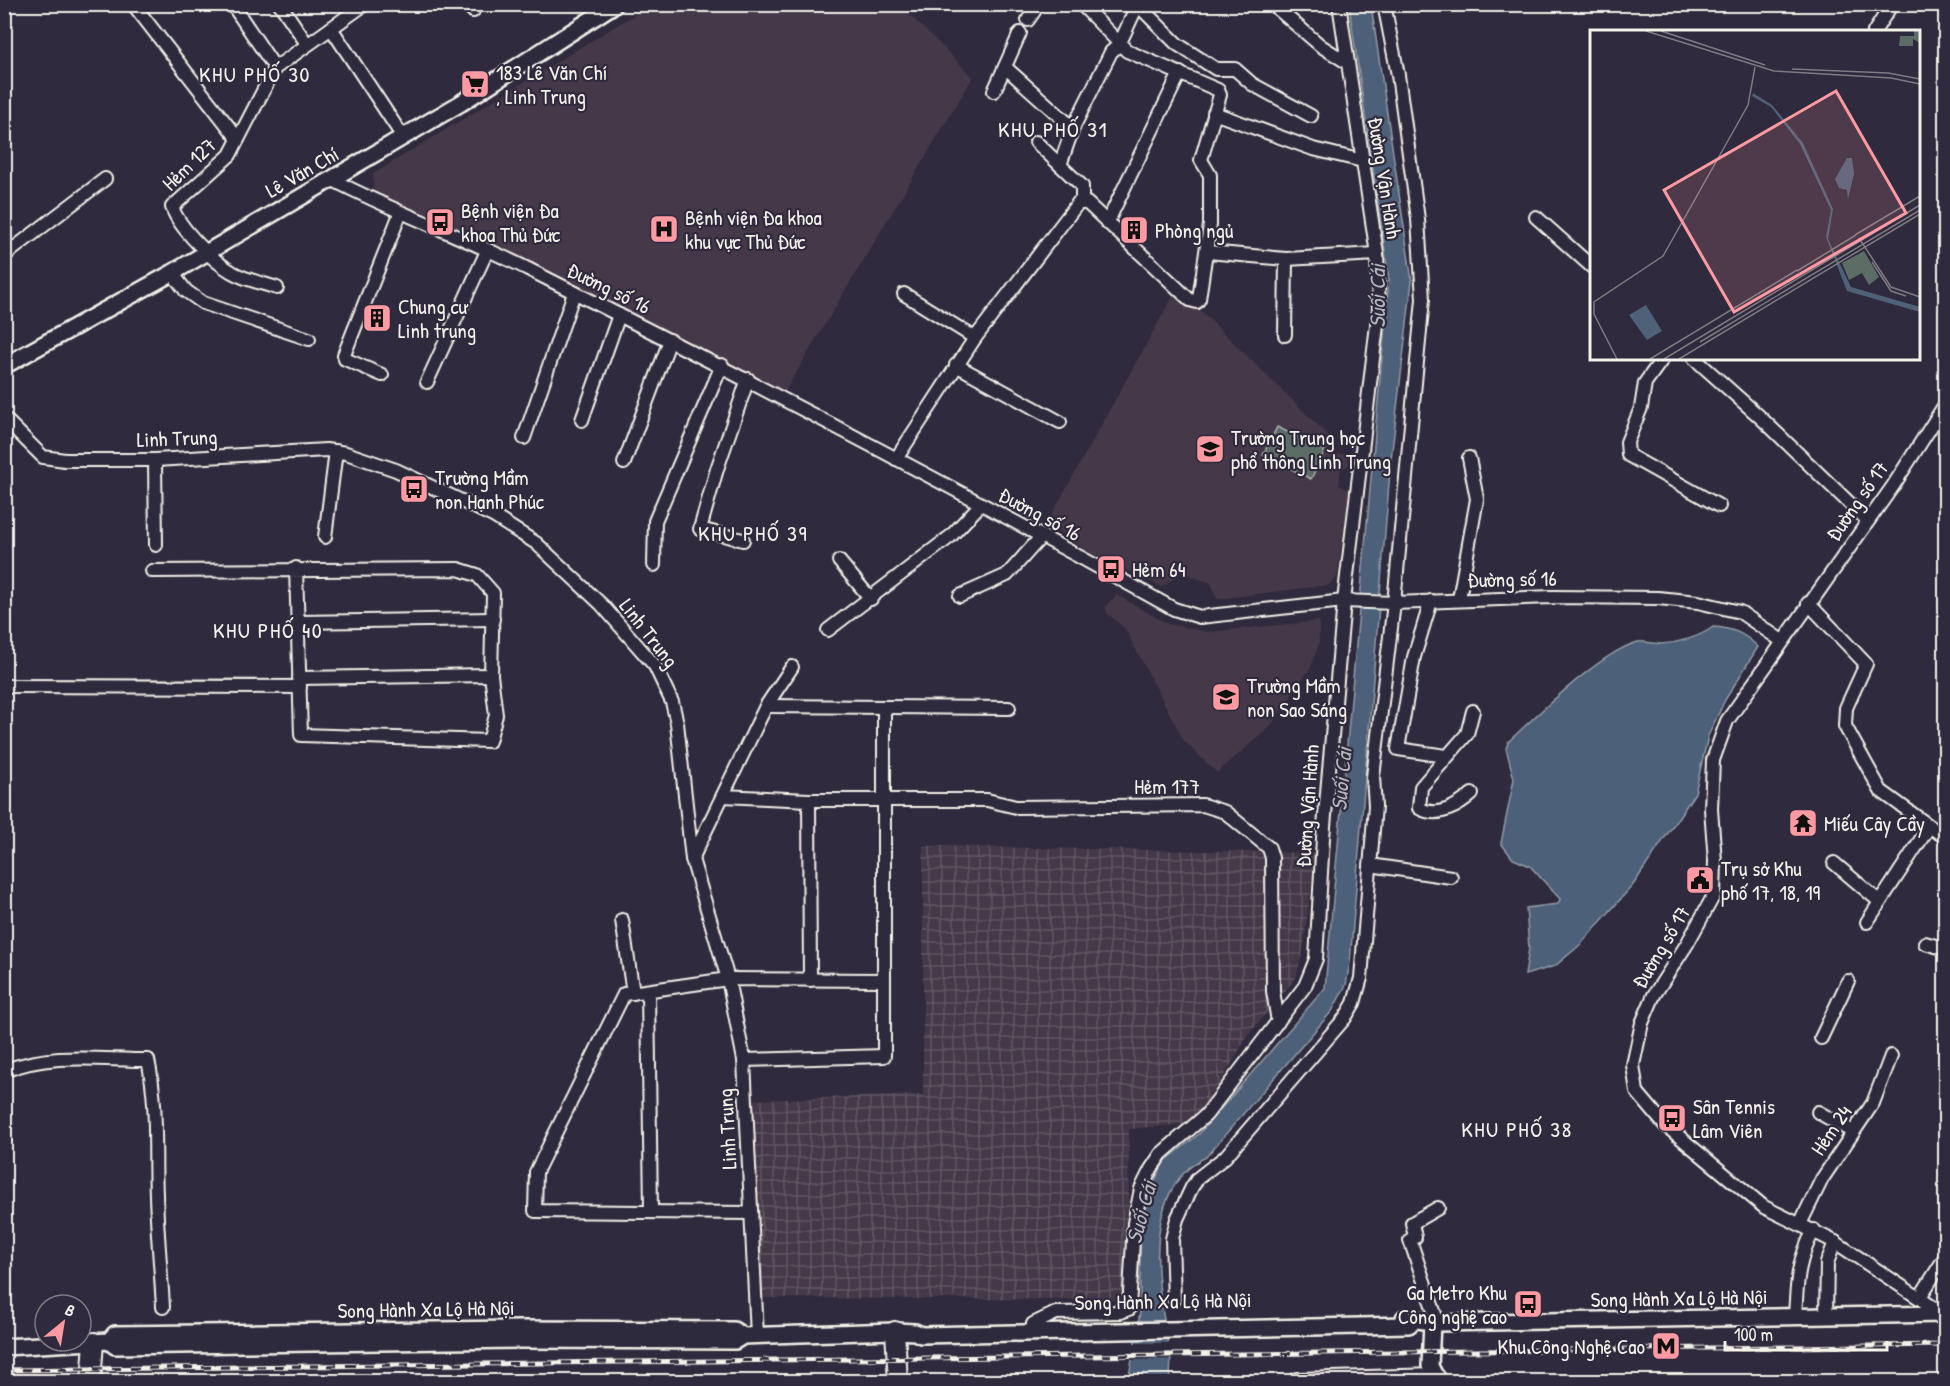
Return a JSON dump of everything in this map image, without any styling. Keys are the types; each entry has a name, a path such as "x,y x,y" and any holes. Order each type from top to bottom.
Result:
{"highway":[{"path":"895,1331 898,1382"},
{"path":"92,1382 102,1342"},
{"path":"1297,1382 1430,1377"}],"main road":[{"name":"Lê Văn Chí","path":"4,366 172,273 403,137 615,4"},
{"name":"Song Hành Xa Lộ Hà Nội","path":"4,1347 102,1342 115,1334 520,1329 734,1330 750,1336 895,1331 915,1332 921,1335 1105,1327 1409,1325 1413,1321 1435,1323 1944,1314"},
{"path":"1430,1377 1435,1323"},
{"name":"Song Hành Xa Lộ Hà Nội","path":"915,1332 921,1326 1033,1324 1105,1327"}],"street":[{"path":"133,4 238,139"},
{"path":"232,4 275,69"},
{"path":"280,4 307,44"},
{"name":"Hẻm 127","path":"207,252 181,222 172,207 230,155 275,69 365,4"},
{"path":"1028,20 1039,4"},
{"path":"1081,4 1119,45 1218,90 1220,95 1201,160 1210,175 1208,252 1199,299 1194,302 1082,202"},
{"path":"1272,4 1321,46 1348,63"},
{"name":"Đường Vận Hành","path":"1033,1324 1056,1313 1121,1312 1130,1309 1134,1223 1142,1189 1151,1169 1161,1154 1206,1115 1305,986 1316,959 1323,838 1380,308 1377,254 1340,4"},
{"name":"Đường Vận Hành","path":"1174,1300 1172,1239 1177,1219 1192,1187 1198,1178 1225,1157 1308,1064 1354,1003 1361,978 1375,806 1373,777 1389,603 1423,299 1418,219 1398,75 1384,4"},
{"path":"1875,30 1892,4"},
{"path":"1060,165 1073,128 1111,52 1119,45 1138,5 1177,44 1206,63 1216,69 1234,69 1252,84 1311,116"},
{"path":"331,28 403,137"},
{"path":"994,91 1020,33"},
{"path":"1005,67 1073,128"},
{"path":"1107,223 1180,73"},
{"path":"1214,113 1302,146 1363,161"},
{"path":"896,459 975,338 1068,214 1082,202 1082,186 1078,180 1036,142"},
{"name":"Đường số 16","path":"331,179 400,214 487,251 722,365 1174,609 1200,617 1350,601 1389,603 1459,599 1658,598 1698,602 1740,612 1782,641"},
{"path":"4,256 105,180"},
{"path":"382,375 345,359 344,355 400,214"},
{"path":"1536,217 1590,265"},
{"path":"427,382 487,251"},
{"path":"207,252 233,273 277,288"},
{"path":"1208,252 1286,259 1377,254"},
{"path":"1285,335 1286,259"},
{"path":"172,273 186,291 203,303 309,339"},
{"path":"524,438 574,293"},
{"path":"904,294 975,338"},
{"path":"582,420 619,315"},
{"path":"624,463 670,340"},
{"path":"1662,360 1645,382 1641,408 1627,442 1628,455 1719,506"},
{"path":"1696,360 1760,417 1868,521"},
{"path":"654,565 655,521 722,365"},
{"path":"956,365 1060,422"},
{"path":"743,540 700,529 748,379"},
{"name":"Đường số 17","path":"1944,1314 1835,1242 1764,1206 1739,1188 1664,1124 1637,1092 1633,1065 1642,1023 1654,995 1687,945 1714,895 1712,777 1717,745 1726,721 1868,521 1946,403"},
{"name":"Linh Trung","path":"4,418 43,457 65,460 155,460 336,451 396,470 516,529 568,572 656,666 672,702 677,723 692,859 728,979 744,1060 751,1213 750,1336"},
{"path":"326,537 336,451"},
{"path":"1459,599 1477,499 1469,458"},
{"path":"155,460 156,545"},
{"path":"828,630 951,536 981,504"},
{"path":"960,596 1007,575 1041,537"},
{"path":"839,561 871,598"},
{"path":"152,571 296,568 458,569 477,575 493,593 491,675 496,715 489,741 301,735 296,568"},
{"path":"1431,602 1414,657 1398,749 1446,756"},
{"path":"1808,603 1866,664 1846,708 1845,726 1881,791 1946,838"},
{"path":"298,622 493,619"},
{"path":"692,859 766,706 792,666"},
{"path":"4,686 300,683 491,675"},
{"path":"766,706 884,709 1009,708"},
{"path":"744,1060 884,1056 884,709"},
{"path":"1472,794 1452,810 1419,808 1421,787 1467,734 1473,711"},
{"name":"Hẻm 177","path":"723,796 809,800 983,800 1016,807 1184,803 1217,807 1269,848 1272,858 1273,992 1278,1022"},
{"path":"809,800 810,980"},
{"path":"1867,922 1929,827"},
{"path":"1834,863 1880,902"},
{"path":"1370,865 1451,877"},
{"path":"622,920 633,993"},
{"path":"1925,943 1946,949"},
{"path":"751,1213 535,1211 536,1172 624,994 728,979 883,980"},
{"path":"1821,1038 1848,981"},
{"path":"648,991 651,1211"},
{"name":"Hẻm 24","path":"1800,1224 1822,1179 1873,1103 1891,1056"},
{"path":"4,1071 26,1063 56,1058 148,1060 153,1083 157,1136 156,1194 163,1307"},
{"path":"1818,1112 1854,1132"},
{"path":"1435,1323 1410,1240 1415,1237 1412,1222 1438,1208"},
{"path":"1795,1317 1797,1270 1801,1253 1814,1230"},
{"path":"1826,1316 1827,1263 1835,1242"},
{"path":"1920,1297 1946,1256"}],"shaded area":[{"name":"Bệnh viện Đa khoa khu vực Thủ Đức","path":"650,5 900,5 973,77 784,393 374,196 373,174"},
{"name":"Trường Trung học phổ thông Linh Trung","path":"1174,294 1199,309 1330,437 1328,445 1335,454 1348,454 1349,465 1341,469 1339,485 1349,490 1337,577 1329,585 1217,599 1211,583 1181,573 1162,587 1088,552 1047,523"},
{"name":"Trường Mầm non Sao Sáng","path":"1117,595 1168,624 1208,632 1319,621 1319,643 1311,667 1270,727 1217,773 1184,741 1125,629 1107,613 1105,606"},
{"path":"923,846 1315,853 1303,951 1296,978 1248,1035 1197,1123 1129,1129 1128,1300 761,1298 753,1100 923,1095"}],"green space":[{"path":"1277,427 1325,450 1311,479 1263,455"}],"water":[{"path":"1349,5 1371,5 1412,281 1391,459 1350,962 1346,985 1332,1011 1206,1157 1188,1169 1174,1185 1165,1205 1158,1248 1160,1293 1170,1356 1169,1381 1128,1382 1140,1312 1140,1228 1148,1197 1164,1162 1199,1134 1325,988 1389,279"},
{"path":"1713,627 1737,632 1758,647 1725,700 1708,736 1695,793 1633,885 1580,945 1555,966 1525,975 1529,948 1526,908 1558,904 1560,899 1530,866 1513,859 1501,843 1514,779 1506,748 1509,741 1570,685 1623,648 1638,642 1661,644 1681,641 1702,634"}],"pier":[{"path":"1130,1343 1171,1343 1175,1359 1127,1360"}],"railway":[{"path":"4,1370 1946,1345"}],"place":[{"name":"183 Lê Văn Chí , Linh Trung","path":"475,84"},
{"name":"Bệnh viện Đa khoa Thủ Đức","path":"440,222"},
{"name":"Bệnh viện Đa khoa khu vực Thủ Đức","path":"664,229"},
{"name":"Phòng ngủ","path":"1134,230"},
{"name":"Chung cư Linh trung","path":"377,318"},
{"name":"Trường Trung học phổ thông Linh Trung","path":"1210,449"},
{"name":"Trường Mầm non Hạnh Phúc","path":"414,489"},
{"name":"Hẻm 64","path":"1111,569"},
{"name":"Trường Mầm non Sao Sáng","path":"1226,697"},
{"name":"Miếu Cây Cầy","path":"1803,823"},
{"name":"Trụ sở Khu phố 17, 18, 19","path":"1700,880"},
{"name":"Sân Tennis Lâm Viên","path":"1672,1118"},
{"name":"Ga Metro Khu Công nghệ cao","path":"1528,1304"},
{"name":"Khu Công Nghệ Cao","path":"1666,1346"}],"district":[{"name":"KHU PHỐ 30","path":"255,74"},
{"name":"KHU PHỐ 31","path":"1053,129"},
{"name":"KHU PHỐ 39","path":"753,533"},
{"name":"KHU PHỐ 40","path":"268,630"},
{"name":"KHU PHỐ 38","path":"1517,1129"}],"water label":[{"name":"Suối Cái","path":"1377,296"},
{"name":"Suối Cái","path":"1341,779"},
{"name":"Suối Cái","path":"1141,1212"}]}
